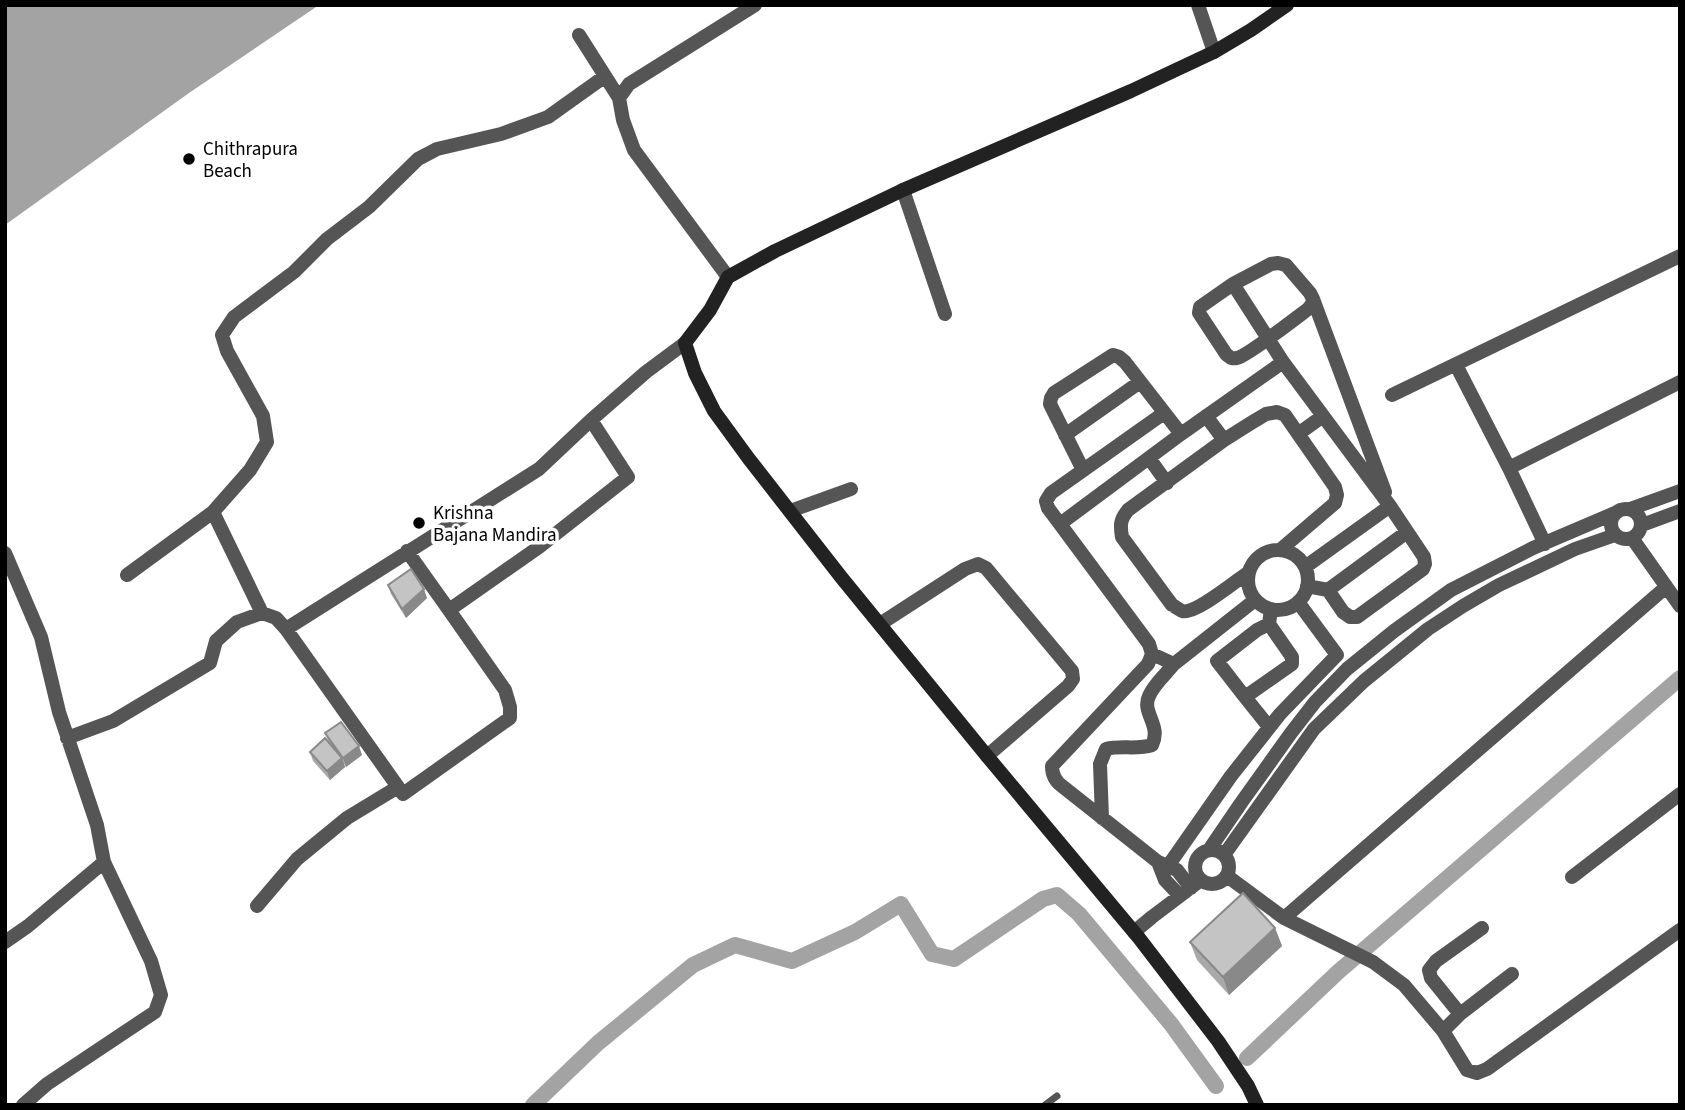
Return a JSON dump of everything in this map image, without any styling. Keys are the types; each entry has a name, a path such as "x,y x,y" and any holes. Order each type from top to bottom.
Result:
{"street":[{"path":"618,98 629,84 755,5"},
{"path":"1198,5 1214,52"},
{"path":"286,629 539,469 591,419 685,343 710,310 728,277 775,251 903,190 1214,52 1287,5"},
{"path":"579,36 618,98 634,150 728,277"},
{"path":"127,575 213,512 250,470 267,442 263,416 227,351 222,335 234,317 294,272 327,239 369,207 418,159 436,149 501,134 548,117 604,77"},
{"path":"903,190 945,314"},
{"path":"1392,395 1680,256"},
{"path":"1313,299 1308,309 1239,358 1231,358 1227,354 1199,313 1200,307 1233,284 1272,264 1286,265 1313,299 1390,506"},
{"path":"1233,284 1283,362 1390,506 1424,557 1423,569 1357,617 1350,617 1343,612 1328,590 1307,586"},
{"path":"685,343 695,373 714,411 880,624 1134,932 1218,1041 1248,1086 1257,1105"},
{"path":"1083,470 1050,404 1051,398 1054,393 1113,355 1125,362 1181,434"},
{"path":"1060,524 1283,362"},
{"path":"1456,365 1545,544"},
{"path":"1065,435 1140,382"},
{"path":"1509,467 1680,382"},
{"path":"1250,572 1205,604 1190,611 1181,611 1172,605 1122,537 1121,518 1128,510 1224,440 1266,414 1277,412 1285,415 1335,487 1337,495 1335,503 1280,550"},
{"path":"1164,413 1051,493 1046,500 1048,508 1149,644 1152,654 1148,664 1052,766 1052,774 1057,783 1102,818 1163,864 1177,870 1191,888"},
{"path":"1206,416 1224,440"},
{"path":"1298,434 1323,416"},
{"path":"449,610 539,547 628,477 591,419"},
{"path":"1149,458 1167,483"},
{"path":"790,511 851,489"},
{"path":"1191,888 1198,876 1195,865 1200,855 1209,850 1315,702 1347,669 1451,590 1511,559 1620,510 1680,491"},
{"path":"1305,567 1390,506"},
{"path":"1615,513 1611,521 1615,535 1624,539 1632,538 1638,534 1642,525 1639,515 1630,509"},
{"path":"1642,525 1680,511"},
{"path":"213,512 261,613"},
{"path":"1328,590 1407,532"},
{"path":"1224,855 1314,729 1360,685 1428,629 1499,585 1575,549 1615,535"},
{"path":"1632,538 1680,606"},
{"path":"1217,661 1270,617 1290,608 1304,595 1307,576 1305,567 1298,558 1280,550 1270,551 1254,563 1250,572 1248,582 1255,600 1270,617 1292,657 1292,664 1245,697"},
{"path":"67,738 114,721 210,663 216,641 237,622 261,613 276,618 286,629 403,794 510,718 510,706 505,690 407,551"},
{"path":"5,553 41,637 59,712 97,825 104,862 151,961 161,995 155,1012 47,1084 23,1105"},
{"path":"880,624 965,569 978,564 986,568 1072,671 1073,679 1069,686 987,756"},
{"path":"1284,918 1665,588"},
{"path":"1102,818 1100,764 1106,749 1144,748 1152,745 1156,732 1147,705 1149,696 1174,664 1255,600"},
{"path":"1298,602 1360,685"},
{"path":"1201,642 1269,727"},
{"path":"1152,654 1174,664"},
{"path":"1163,864 1280,713 1336,655"},
{"path":"257,906 297,859 347,818 398,787"},
{"path":"1572,877 1680,794"},
{"path":"1134,932 1191,888 1206,883 1218,883 1227,876 1229,865 1224,855 1209,850"},
{"path":"5,942 104,862"},
{"path":"1227,876 1284,918 1373,962 1404,985 1443,1031 1467,1070 1477,1073 1487,1069 1680,930"},
{"path":"1460,1014 1431,978 1429,970 1436,961 1482,928"},
{"path":"1443,1031 1460,1014 1513,974"}],"lane":[{"path":"1045,1105 1057,1096"}],"shaded area":[{"path":"5,5 319,5 189,93 5,225"}],"building":[{"path":"411,569 424,589 402,609 388,585"},
{"path":"341,722 359,746 343,758 325,733"},
{"path":"325,738 342,758 327,771 310,752"},
{"path":"1243,893 1275,928 1223,977 1190,942"}],"waterway":[{"path":"1247,1058 1338,972 1680,678"},
{"path":"533,1105 598,1043 693,965 735,945 792,961 855,932 901,904 932,954 954,959 1043,899 1057,895 1079,914 1171,1024 1216,1086"}],"place":[{"name":"Chithrapura Beach","path":"189,159"},
{"name":"Krishna Bajana Mandira","path":"419,523"}]}
